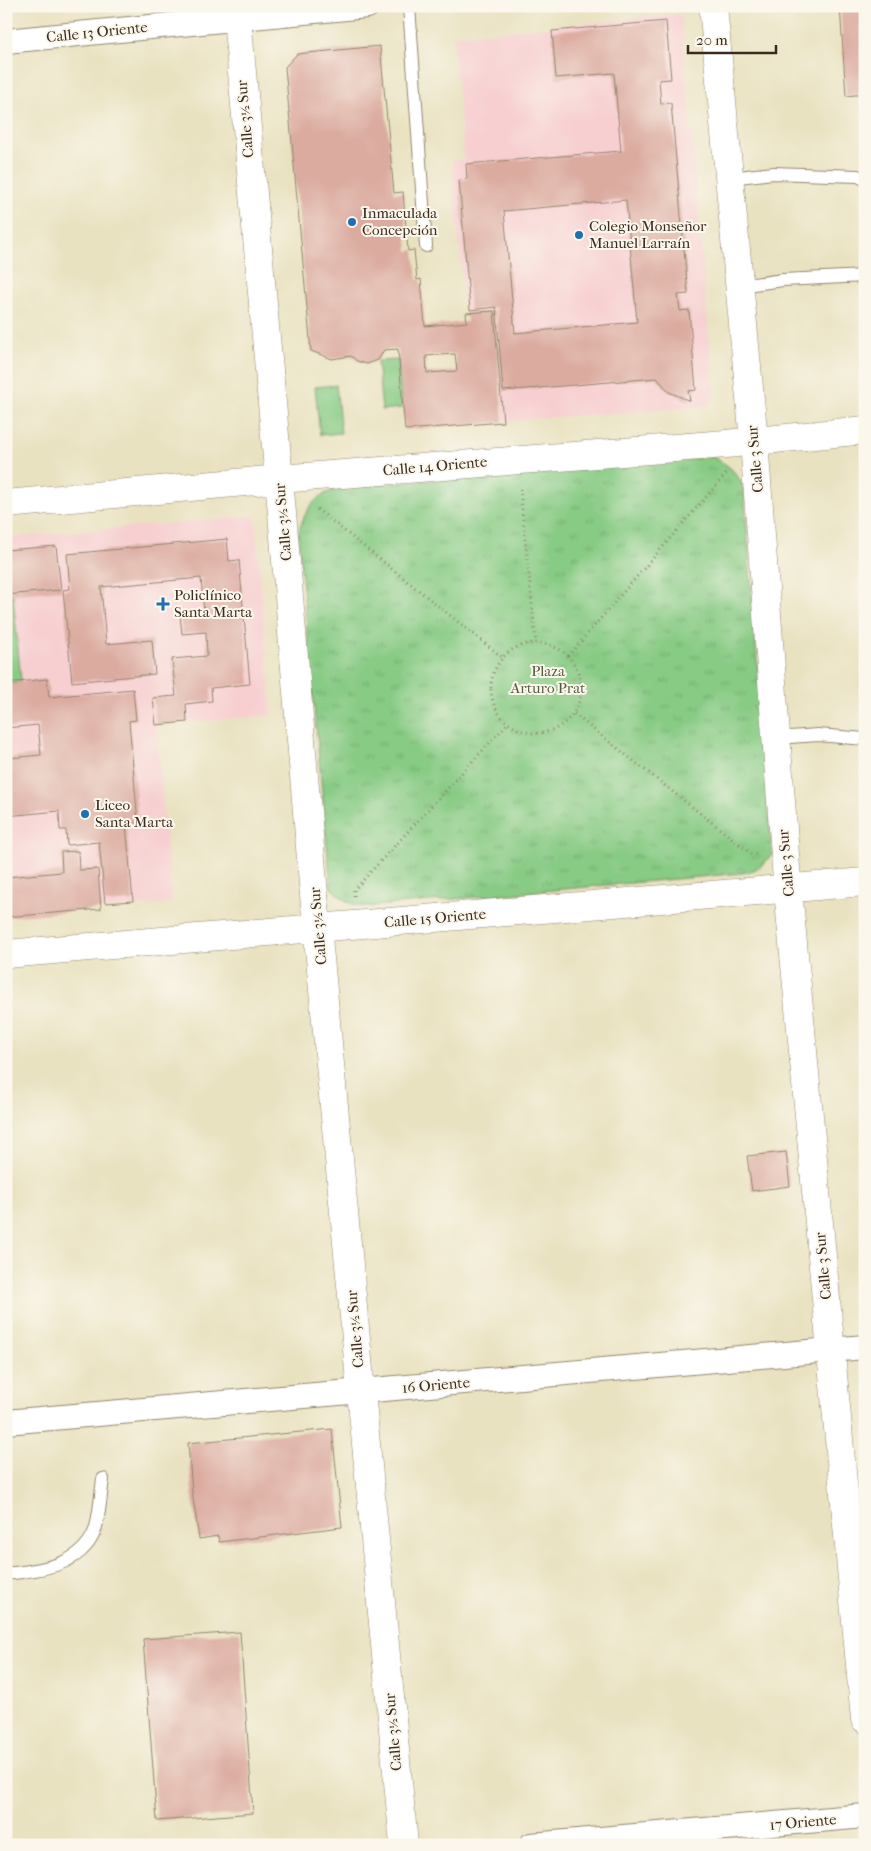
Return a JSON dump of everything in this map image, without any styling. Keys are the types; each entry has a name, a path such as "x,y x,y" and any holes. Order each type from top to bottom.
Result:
{"street":[{"name":"Calle 13 Oriente","path":"6,41 236,12 367,6"},
{"name":"Calle 3 Sur","path":"713,6 754,441 788,889 865,1719"},
{"name":"Calle 3½ Sur","path":"236,12 318,928 404,1845"},
{"name":"Calle 14 Oriente","path":"6,504 865,430"},
{"name":"Calle 15 Oriente","path":"6,954 865,882"},
{"name":"16 Oriente","path":"6,1422 865,1347"},
{"name":"17 Oriente","path":"531,1845 865,1816"}],"lane":[{"path":"410,6 426,246"},
{"path":"730,178 773,174 858,176 865,179"},
{"path":"739,286 783,280 865,276"},
{"path":"776,738 818,735 865,739"},
{"path":"6,1574 38,1570 59,1564 83,1549 94,1532 103,1479"}],"path":[{"path":"517,460 536,643"},
{"path":"568,656 728,472"},
{"path":"317,508 502,657"},
{"path":"536,643 548,644 559,648 568,656 578,668 582,684 581,700 574,714 561,727 545,734 525,733 507,724 496,710 491,692 493,673 502,657 512,649 523,644 536,643"},
{"path":"574,714 753,855 785,851"},
{"path":"357,924 354,890 507,724"}],"shaded area":[{"name":"Colegio Monseñor Manuel Larraín","path":"681,14 714,396 708,406 504,421 495,310 465,312 452,161 464,160 453,36"},
{"path":"255,516 272,715 156,725 172,903 6,917 6,538"}],"green space":[{"path":"398,360 402,408 382,410 377,361"},
{"path":"336,385 341,433 320,435 315,387"},
{"name":"Plaza Arturo Prat","path":"713,457 724,463 737,475 744,491 772,854 769,858 756,869 743,873 365,907 351,903 339,895 331,888 298,534 305,515 315,501 328,492 348,487"},
{"path":"6,595 13,595 21,681 6,682"}],"building":[{"path":"840,6 865,6 865,94 846,96"},
{"path":"666,21 671,79 659,80 661,104 671,103 688,294 678,295 680,311 689,310 696,390 688,391 690,401 669,392 657,378 503,391 496,307 470,310 459,180 467,179 466,164 621,151 614,73 556,78 552,31","holes":["626,200 637,322 515,333 504,211"]},
{"name":"Inmaculada Concepción","path":"380,46 394,193 403,192 408,251 414,250 417,280 421,279 425,326 467,322 466,313 494,311 503,422 405,430 398,349 384,350 378,360 367,364 357,361 351,356 332,359 311,351 285,67 297,54","holes":["455,354 457,371 427,373 426,356"]},
{"path":"227,539 229,561 239,560 250,684 211,688 212,701 186,704 187,722 156,725 153,698 176,696 172,659 207,656 206,632 182,634 180,615 204,613 201,578 101,587 106,644 152,640 155,674 72,682 63,590 70,589 67,554"},
{"path":"56,546 61,590 6,595 6,550"},
{"path":"47,679 49,697 133,689 136,720 129,721 138,823 126,824 133,901 105,903 99,842 67,845 66,830 60,830 59,811 6,816 6,773 11,772 9,758 41,755 38,725 6,728 6,683"},
{"path":"78,851 79,870 98,869 101,909 6,917 6,877 62,872 61,852"},
{"path":"786,1152 790,1186 752,1191 747,1156"},
{"path":"332,1429 342,1527 219,1542 218,1536 199,1539 188,1443"},
{"path":"240,1632 253,1813 157,1821 143,1639"}],"place":[{"name":"Inmaculada Concepción","path":"352,222"},
{"name":"Colegio Monseñor Manuel Larraín","path":"579,235"},
{"name":"Policlínico Santa Marta","path":"163,604"},
{"name":"Liceo Santa Marta","path":"85,814"}]}
